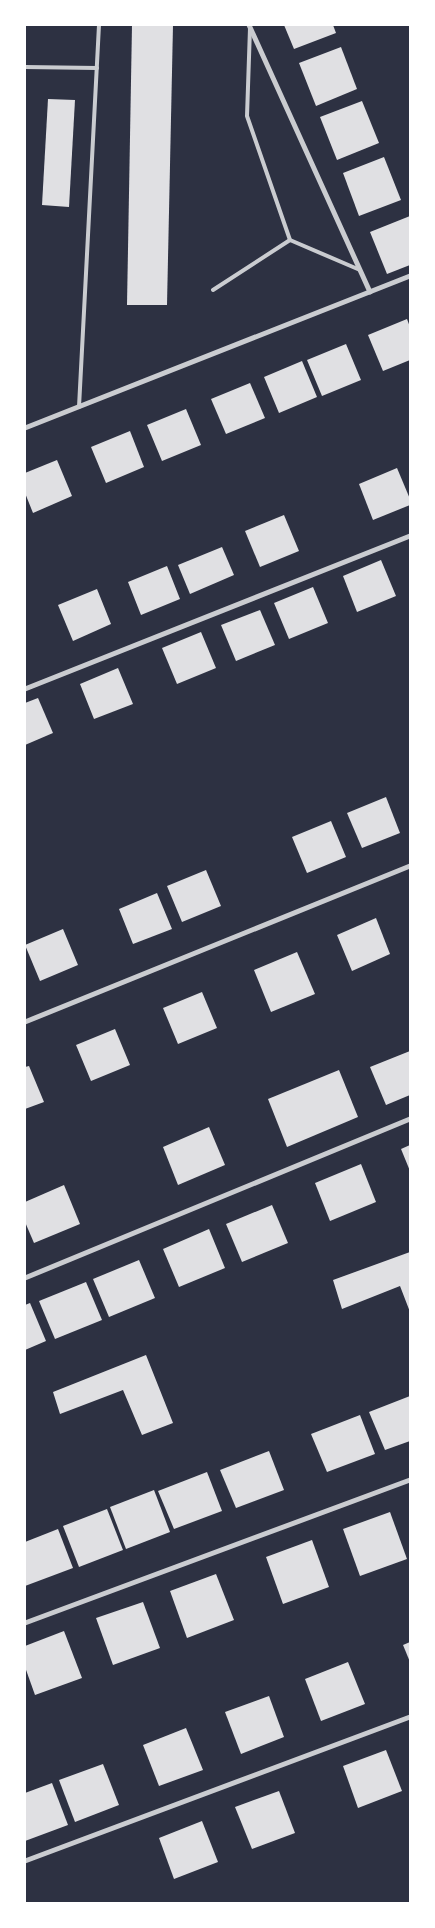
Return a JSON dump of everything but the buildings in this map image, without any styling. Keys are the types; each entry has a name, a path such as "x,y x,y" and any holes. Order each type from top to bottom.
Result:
{"street":[{"path":"249,26 370,292"},
{"path":"25,428 410,276"},
{"path":"25,689 410,536"},
{"path":"25,1022 410,866"},
{"path":"25,1278 410,1119"},
{"path":"25,1623 410,1480"},
{"path":"25,1861 410,1717"}],"lane":[{"path":"79,407 100,25"},
{"path":"249,26 247,116 290,240 360,270"},
{"path":"25,67 97,68"},
{"path":"213,290 290,240"}]}
